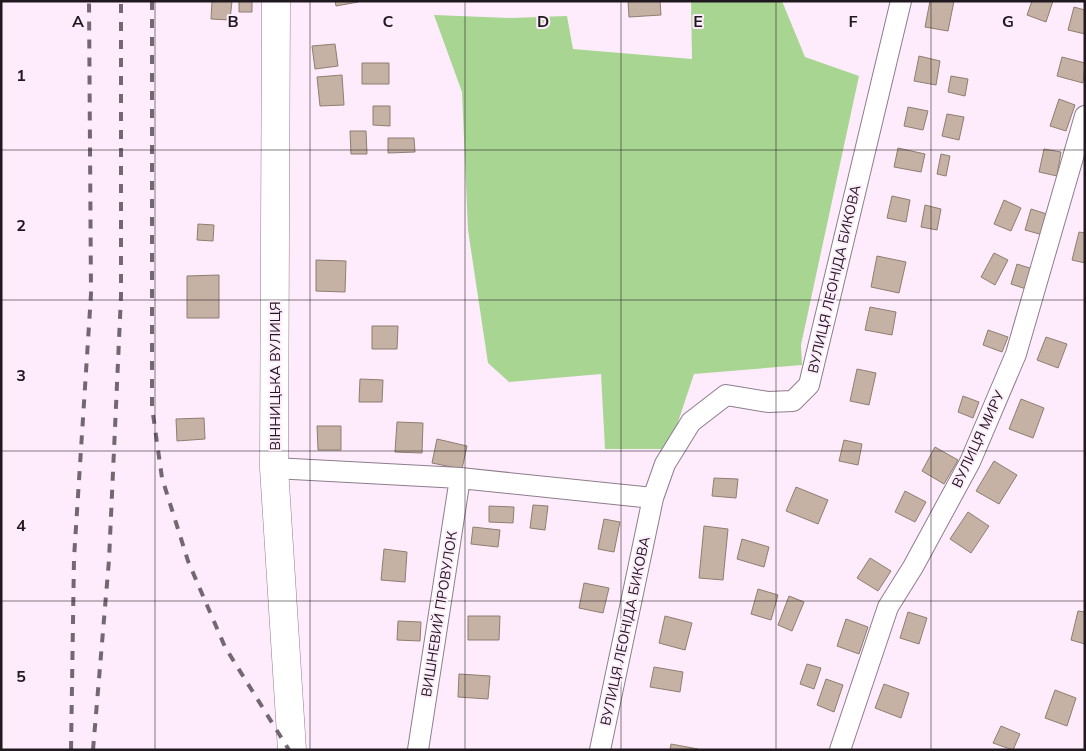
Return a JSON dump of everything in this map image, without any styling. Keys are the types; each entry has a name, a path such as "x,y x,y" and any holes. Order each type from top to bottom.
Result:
{"street":[{"name":"ВІННИЦЬКА ВУЛИЦЯ","path":"276,1 274,468 292,750"},
{"name":"ВУЛИЦЯ ЛЕОНІДА БИКОВА","path":"600,750 652,498 665,464 691,422 726,395 768,402 793,401 809,385 901,1"},
{"name":"ВУЛИЦЯ МИРУ","path":"840,750 888,607 913,567 970,462 1016,354 1085,116"},
{"path":"274,468 460,478 652,498"},
{"name":"ВИШНЕВИЙ ПРОВУЛОК","path":"418,750 460,478"}],"green space":[{"path":"691,1 782,1 805,57 859,76 801,345 802,365 694,374 669,449 605,449 601,374 509,382 488,363 468,230 462,92 434,15 512,18 567,16 573,49 692,59"}],"building":[{"path":"212,1 232,1 230,20 211,19"},
{"path":"239,1 252,1 252,12 239,12"},
{"path":"335,1 358,1 358,2 336,6"},
{"path":"628,1 660,1 661,15 629,17"},
{"path":"930,1 954,1 948,31 925,27"},
{"path":"1032,1 1053,1 1046,22 1027,15"},
{"path":"1074,7 1085,10 1085,34 1068,30"},
{"path":"335,44 338,66 315,69 312,46"},
{"path":"919,56 940,61 936,85 914,81"},
{"path":"1062,57 1085,63 1083,83 1057,76"},
{"path":"362,63 389,63 389,84 362,84"},
{"path":"342,75 344,105 320,106 317,77"},
{"path":"951,76 968,79 965,96 948,92"},
{"path":"1059,99 1075,105 1066,131 1050,126"},
{"path":"373,106 390,106 390,126 373,125"},
{"path":"908,107 928,111 923,130 904,126"},
{"path":"947,114 964,117 959,140 942,136"},
{"path":"350,131 366,131 367,154 351,154"},
{"path":"388,138 414,138 415,152 388,153"},
{"path":"898,148 925,154 921,172 894,167"},
{"path":"1044,149 1061,152 1057,176 1039,172"},
{"path":"941,154 950,156 946,176 937,174"},
{"path":"892,196 910,200 906,222 887,218"},
{"path":"1004,200 1021,208 1011,231 994,224"},
{"path":"925,205 941,209 937,230 921,227"},
{"path":"1031,209 1050,215 1043,235 1025,230"},
{"path":"198,224 214,225 213,241 197,240"},
{"path":"1079,232 1085,233 1085,263 1072,260"},
{"path":"994,253 1008,260 995,285 981,277"},
{"path":"877,256 906,262 899,293 871,287"},
{"path":"316,260 346,261 345,292 316,291"},
{"path":"1017,264 1036,270 1029,290 1011,284"},
{"path":"219,275 219,318 187,318 187,276"},
{"path":"870,307 896,312 892,335 865,330"},
{"path":"372,326 398,326 397,349 372,349"},
{"path":"988,330 1008,337 1002,352 983,345"},
{"path":"1046,337 1067,344 1058,368 1037,360"},
{"path":"857,369 876,373 869,405 850,401"},
{"path":"360,379 383,380 382,402 359,402"},
{"path":"963,396 979,402 973,418 958,412"},
{"path":"1021,399 1044,408 1033,438 1009,429"},
{"path":"204,418 205,439 177,441 176,419"},
{"path":"397,422 423,423 422,453 395,452"},
{"path":"317,426 341,426 341,450 318,450"},
{"path":"437,439 467,446 462,469 432,463"},
{"path":"844,440 862,444 858,465 839,461"},
{"path":"935,447 958,460 944,484 922,471"},
{"path":"994,461 1017,475 999,504 976,491"},
{"path":"714,478 738,479 736,498 712,496"},
{"path":"796,487 828,500 818,524 786,511"},
{"path":"905,491 926,502 915,522 895,512"},
{"path":"533,505 548,506 545,530 530,528"},
{"path":"489,506 514,507 513,523 489,522"},
{"path":"968,512 989,526 971,553 950,539"},
{"path":"604,519 620,522 614,552 598,549"},
{"path":"704,526 728,529 723,580 699,578"},
{"path":"473,527 500,530 498,547 471,544"},
{"path":"742,539 769,547 764,567 737,559"},
{"path":"384,549 407,552 405,582 381,580"},
{"path":"870,558 891,571 878,591 857,578"},
{"path":"584,583 609,588 603,613 579,608"},
{"path":"758,589 778,595 771,620 751,614"},
{"path":"789,596 804,602 792,631 778,625"},
{"path":"1078,611 1085,612 1085,644 1071,640"},
{"path":"908,612 927,618 919,644 900,638"},
{"path":"468,616 500,616 499,640 468,640"},
{"path":"665,616 692,623 685,650 659,643"},
{"path":"846,619 868,627 859,654 837,646"},
{"path":"398,621 421,622 420,641 397,640"},
{"path":"807,664 821,668 814,689 800,684"},
{"path":"654,667 683,672 680,692 650,687"},
{"path":"459,674 490,676 488,699 458,697"},
{"path":"826,679 843,685 834,712 817,705"},
{"path":"884,684 909,693 901,718 875,708"},
{"path":"1055,690 1076,698 1067,726 1045,718"},
{"path":"1001,726 1020,734 1013,750 993,743"},
{"path":"671,744 698,749 670,750"}],"railway":[{"path":"71,750 74,558 91,294 89,1"},
{"path":"93,750 109,560 121,296 121,1"},
{"path":"152,1 152,407 162,478 188,561 225,647 289,750"}]}
